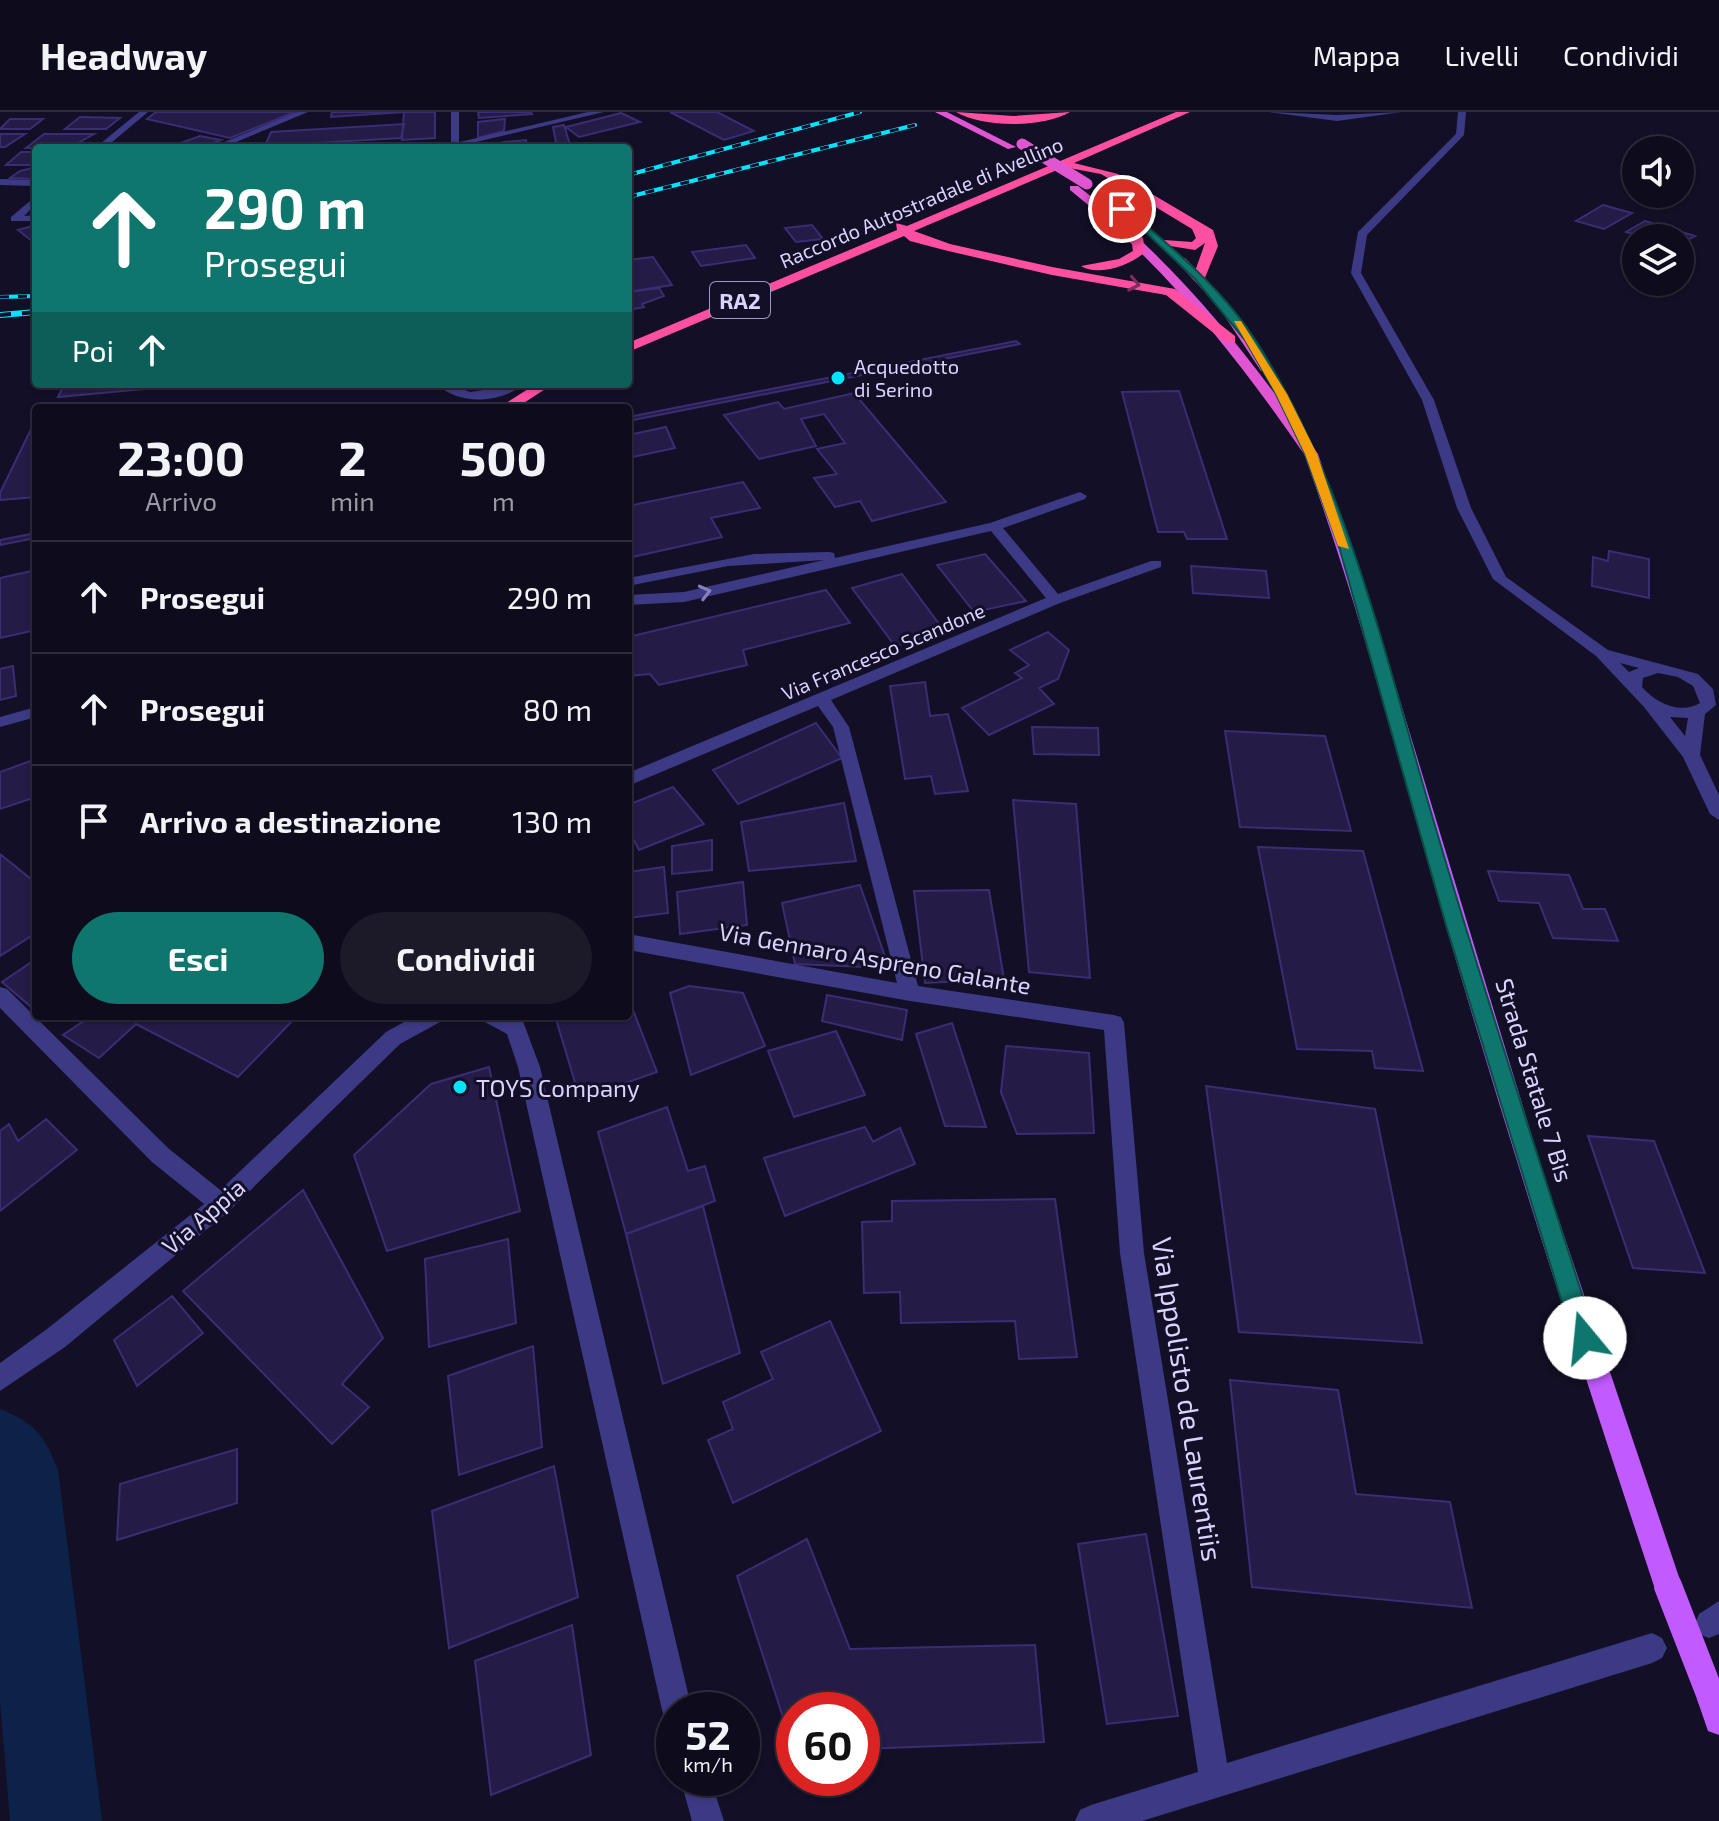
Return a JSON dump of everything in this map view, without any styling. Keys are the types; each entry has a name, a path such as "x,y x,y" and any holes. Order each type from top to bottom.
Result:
{"highway":[{"path":"940,112 1016,146 1137,238 1179,279 1230,339 1311,454"},
{"path":"960,112 1087,184 1122,209"},
{"path":"960,112 987,119 1019,120 1068,114"},
{"name":"Raccordo Autostradale di Avellino","path":"632,346 1185,112"},
{"name":"Raccordo Autostradale di Avellino","path":"632,332 1006,174 1159,113"},
{"path":"1016,146 1031,128 1068,114"},
{"path":"1115,174 1109,157 1111,150 1124,138"},
{"path":"1054,168 1092,166 1115,174 1130,187 1209,233 1212,246 1199,277"},
{"path":"1006,174 992,184 902,223 904,232 914,238 948,247 1052,271 1161,289 1176,295 1230,339"},
{"path":"974,201 961,215 964,230 1020,258 1072,266 1129,260 1139,252 1137,238"},
{"path":"1160,240 1195,246 1202,239 1197,227"},
{"path":"1160,240 1199,277 1249,339 1282,394 1311,454"},
{"path":"853,253 901,247 948,247"},
{"path":"512,404 539,388"}],"main road":[{"name":"Strada Statale 7 Bis","path":"1311,454 1346,550 1455,925 1603,1397 1668,1586 1716,1709"}],"street":[{"path":"104,144 144,112"},
{"path":"224,144 304,112"},
{"path":"455,112 455,144"},
{"path":"464,144 600,112"},
{"path":"1273,112 1337,118 1398,112"},
{"path":"1462,112 1460,135 1362,234 1356,273 1428,400 1464,508 1500,579 1602,653 1650,703 1691,755 1719,814"},
{"path":"0,182 32,183"},
{"path":"32,203 14,219 32,218"},
{"path":"450,388 470,395 510,388"},
{"path":"488,404 510,388"},
{"path":"633,599 684,597 994,526 1080,496"},
{"path":"994,526 1055,600"},
{"path":"632,582 695,568 796,554 853,558"},
{"name":"Via Francesco Scandone","path":"632,778 1055,600 1156,564"},
{"path":"1602,653 1692,678 1708,692 1711,699 1691,755"},
{"path":"1634,687 1633,681 1640,671 1657,668"},
{"path":"822,699 841,727 910,993"},
{"path":"1650,703 1674,712 1711,699"},
{"path":"0,722 32,713"},
{"name":"Via Gennaro Aspreno Galante","path":"632,943 910,993 1114,1023"},
{"path":"0,995 160,1155 221,1204"},
{"name":"Via Appia","path":"393,1038 403,1020"},
{"name":"Via Appia","path":"0,1378 56,1338 221,1204 393,1038 426,1020"},
{"path":"505,1020 529,1067 673,1692"},
{"name":"Via Ippolisto de Laurentiis","path":"1114,1023 1132,1253 1215,1783"},
{"path":"1091,1821 1652,1648"}],"building":[{"path":"156,112 295,112 230,138 147,119"},
{"path":"332,112 404,112 331,117"},
{"path":"404,112 435,112 435,138 402,140"},
{"path":"478,112 531,112 532,114 479,118"},
{"path":"670,112 717,112 754,131 724,140"},
{"path":"621,113 640,122 579,137 566,127"},
{"path":"80,117 120,118 106,129 65,129"},
{"path":"10,119 43,119 30,129 0,129"},
{"path":"505,119 504,131 478,138 478,122"},
{"path":"404,124 401,138 266,144 271,132"},
{"path":"564,125 570,144 556,144 553,127"},
{"path":"0,134 25,134 0,147"},
{"path":"44,134 94,134 76,144 32,144 32,148 26,148"},
{"path":"200,136 221,140 211,144 178,144"},
{"path":"526,140 526,144 497,144"},
{"path":"21,152 32,152 32,165 6,165"},
{"path":"32,168 32,179 10,178"},
{"path":"1603,205 1632,213 1604,229 1576,221"},
{"path":"812,225 823,239 796,242 785,228"},
{"path":"32,226 32,241 18,230"},
{"path":"746,245 755,258 701,266 692,252"},
{"path":"653,257 672,285 632,291 632,260"},
{"path":"659,288 664,296 642,304 644,307 632,309 632,291"},
{"name":"Acquedotto di Serino","path":"1016,341 1020,344 632,420 632,416"},
{"path":"62,388 155,388 58,397"},
{"path":"1179,391 1227,539 1187,539 1184,532 1158,532 1122,392"},
{"path":"854,393 946,502 872,521 860,501 835,507 814,478 837,474 817,449 845,443 824,414 801,419 816,446 759,459 724,415 778,402 784,409"},
{"path":"32,427 32,497 0,500 0,493"},
{"path":"666,427 675,448 632,457 632,434"},
{"path":"743,482 760,508 711,518 722,537 632,557 632,505"},
{"path":"32,534 32,539 0,545 0,540"},
{"path":"1609,551 1649,559 1649,598 1592,586 1593,557 1608,561"},
{"path":"985,554 1026,601 974,612 937,565"},
{"path":"1191,566 1266,571 1269,598 1193,593"},
{"path":"32,571 32,631 0,638 0,578"},
{"path":"902,574 945,632 895,646 852,588"},
{"path":"826,590 850,623 743,650 747,665 659,685 650,674 632,676 632,636"},
{"path":"1048,632 1069,650 1058,679 1039,688 1054,704 989,735 962,708 1022,678 1015,673 1029,665 1010,650"},
{"path":"13,666 16,696 0,700 0,669"},
{"path":"925,682 930,716 948,714 968,791 935,794 931,776 905,779 890,686"},
{"path":"816,723 842,758 738,804 713,770"},
{"path":"1032,727 1098,728 1099,755 1034,754"},
{"path":"1225,731 1325,736 1351,831 1240,827"},
{"path":"32,760 32,798 0,809 0,772"},
{"path":"673,787 704,824 639,850 632,837 632,803"},
{"path":"1013,800 1076,804 1090,978 1029,972"},
{"path":"844,803 856,861 749,871 741,822"},
{"path":"712,840 712,870 672,874 672,846"},
{"path":"1258,847 1363,851 1423,1071 1375,1068 1372,1051 1297,1049"},
{"path":"0,854 32,880 32,936 0,956"},
{"path":"664,867 668,913 632,918 632,871"},
{"path":"1488,871 1569,875 1583,909 1605,909 1618,941 1553,938 1539,903 1499,901"},
{"path":"743,882 747,925 680,934 677,892"},
{"path":"860,885 889,968 795,964 782,903"},
{"path":"989,890 1004,979 925,983 914,891"},
{"path":"32,962 32,1008 2,982"},
{"path":"689,986 743,993 765,1046 691,1075 670,993"},
{"path":"827,995 907,1010 902,1040 822,1021"},
{"path":"632,1007 657,1072 580,1099 556,1020 632,1020"},
{"path":"85,1020 293,1020 238,1077 136,1024 99,1058 63,1035"},
{"path":"952,1023 986,1127 945,1126 916,1034"},
{"path":"836,1031 865,1095 794,1117 768,1051"},
{"path":"1006,1046 1089,1053 1094,1133 1017,1134 1001,1092"},
{"path":"489,1067 520,1211 387,1251 354,1155 431,1084"},
{"path":"1206,1086 1375,1109 1422,1343 1239,1332"},
{"path":"667,1107 688,1171 705,1166 715,1201 626,1234 598,1132"},
{"path":"46,1119 77,1150 0,1211 0,1131 9,1124 18,1141"},
{"path":"865,1127 873,1142 900,1128 915,1164 785,1216 764,1158"},
{"path":"1588,1136 1654,1141 1705,1273 1633,1268"},
{"path":"303,1190 383,1338 342,1384 369,1407 332,1444 183,1291"},
{"path":"1055,1199 1077,1357 1019,1359 1015,1321 901,1323 900,1292 864,1293 862,1222 892,1221 892,1201"},
{"path":"703,1206 740,1353 663,1384 626,1234"},
{"path":"508,1239 516,1323 429,1347 425,1259"},
{"path":"172,1296 203,1333 137,1386 114,1340"},
{"path":"830,1321 881,1431 733,1503 708,1440 733,1429 723,1402 773,1379 761,1352"},
{"path":"533,1346 542,1447 459,1475 448,1376"},
{"path":"1230,1380 1338,1390 1356,1494 1450,1502 1472,1608 1252,1587"},
{"path":"237,1449 237,1503 117,1540 120,1484"},
{"path":"554,1466 578,1597 449,1648 432,1511"},
{"path":"1146,1534 1178,1716 1107,1724 1078,1544"},
{"path":"807,1539 850,1649 1035,1645 1044,1742 880,1748 880,1692 776,1692 776,1696 737,1576"},
{"path":"572,1625 591,1755 491,1795 475,1661"}],"waterway":[{"path":"0,1447 19,1470 56,1821"}],"railway":[{"path":"632,174 860,112"},
{"path":"632,196 915,125"},
{"path":"0,297 32,296"},
{"path":"0,315 32,312"}],"slow traffic":[{"path":"1238,324 1282,394 1311,454 1345,546"}],"place":[{"name":"Acquedotto di Serino","path":"838,378"},
{"name":"TOYS Company","path":"460,1087"}],"route":[{"path":"1122,209 1199,277 1249,339 1282,394 1311,454 1346,550 1455,925 1585,1338"}]}
